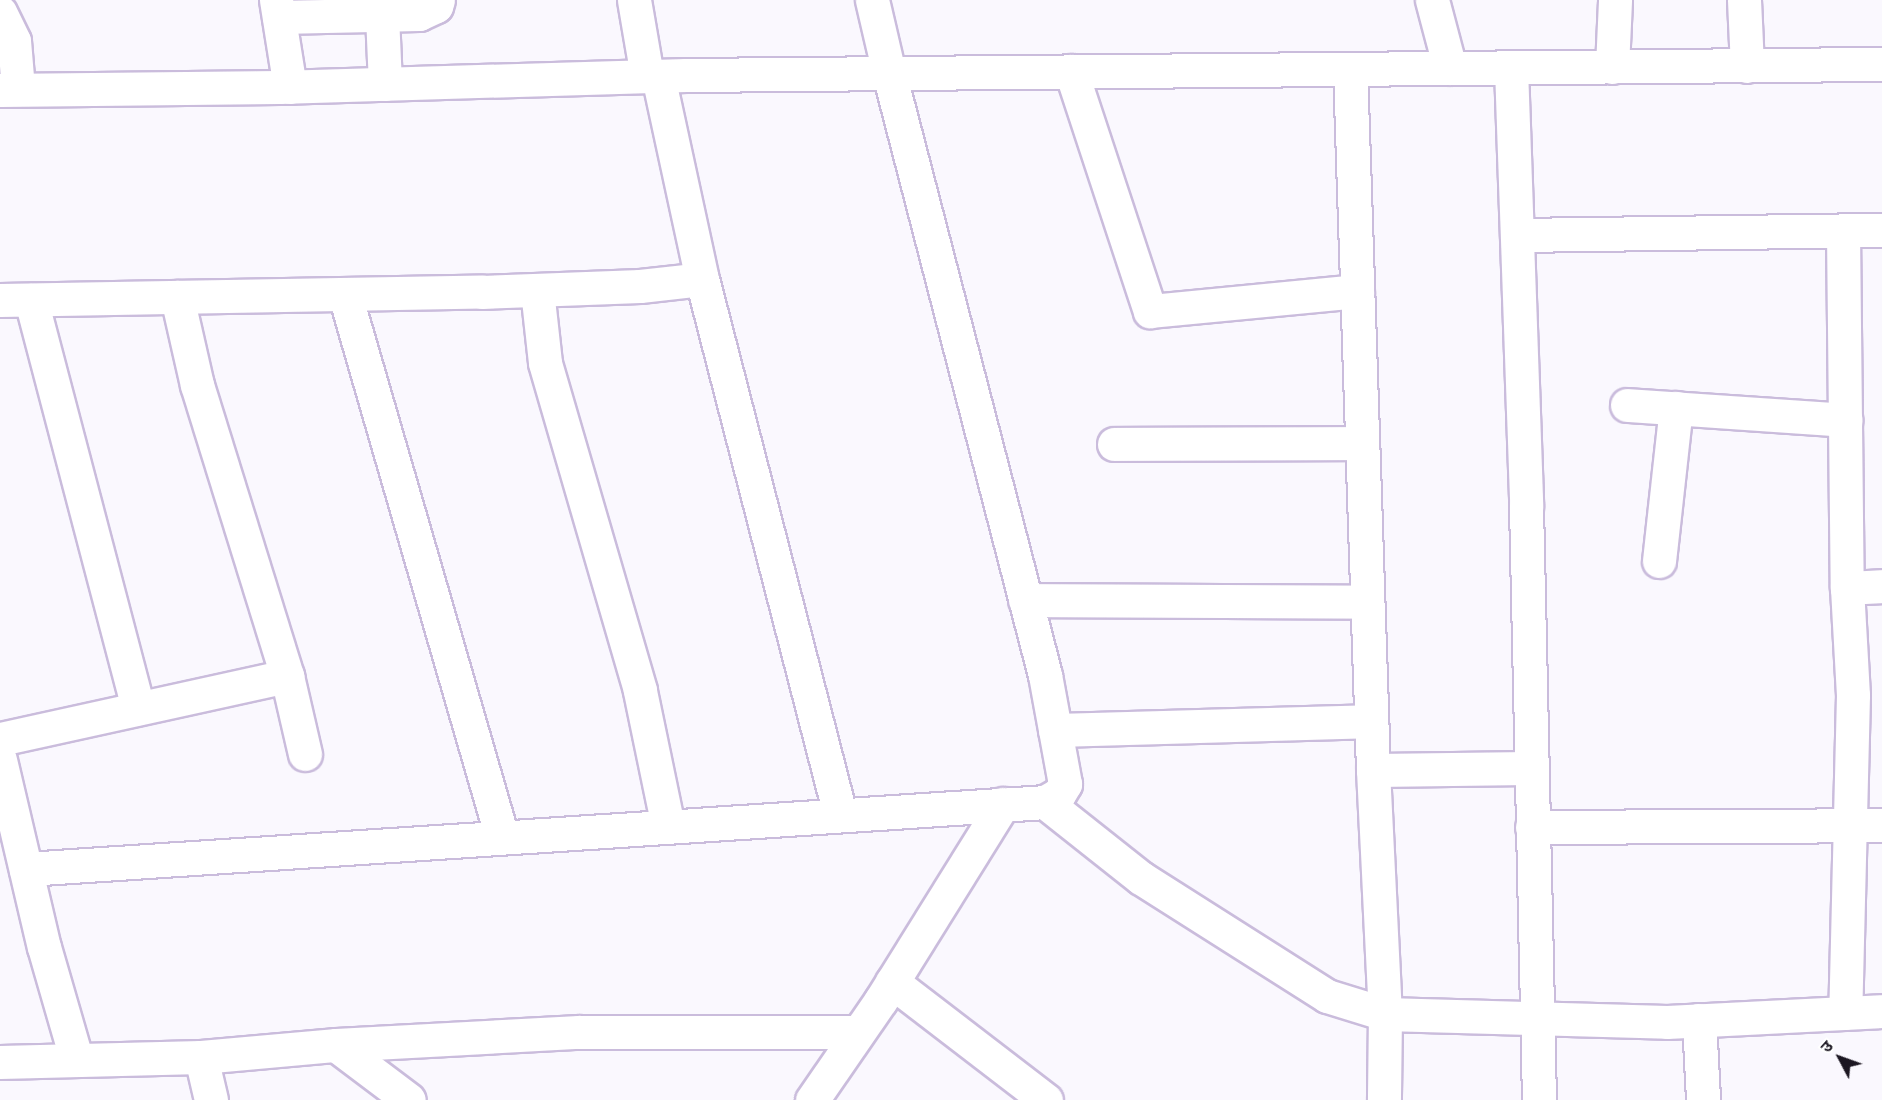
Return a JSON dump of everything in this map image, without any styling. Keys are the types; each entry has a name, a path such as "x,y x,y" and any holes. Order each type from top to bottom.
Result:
{"street":[{"path":"290,87 278,9 382,15 419,14 436,6 438,0"},
{"path":"634,0 702,279 840,814"},
{"path":"26,869 1045,802 1059,794 1065,784 1055,730 927,211 888,73 872,0"},
{"path":"1432,0 1450,68"},
{"path":"1612,67 1615,0"},
{"path":"1744,0 1747,66"},
{"path":"0,12 14,40 9,90 290,87 652,76 1882,64"},
{"path":"382,15 386,84"},
{"path":"1511,68 1539,1100"},
{"path":"1350,69 1369,722 1385,1014 1384,1100"},
{"path":"1071,71 1150,311 1357,291"},
{"path":"1517,235 1882,230"},
{"path":"1843,231 1847,588 1853,695 1845,1013"},
{"path":"138,708 16,300 537,290 639,286 702,279"},
{"path":"537,290 545,363 640,691 668,826"},
{"path":"345,295 502,837"},
{"path":"177,297 197,385 287,676 305,753"},
{"path":"1627,405 1845,420"},
{"path":"1659,561 1676,408"},
{"path":"1114,444 1362,443"},
{"path":"1847,588 1882,586"},
{"path":"1024,600 1366,603"},
{"path":"0,739 287,676"},
{"path":"1055,730 1369,722"},
{"path":"0,760 75,1058"},
{"path":"1372,770 1531,768"},
{"path":"1045,802 1141,878 1327,996 1385,1014 1699,1020 1882,1011"},
{"path":"812,1100 892,982 1003,804"},
{"path":"1532,827 1882,825"},
{"path":"892,982 1046,1100"},
{"path":"1699,1020 1703,1100"},
{"path":"0,1062 75,1058 201,1057 336,1045 579,1032 858,1032"},
{"path":"336,1045 409,1100"},
{"path":"201,1057 211,1100"}]}
